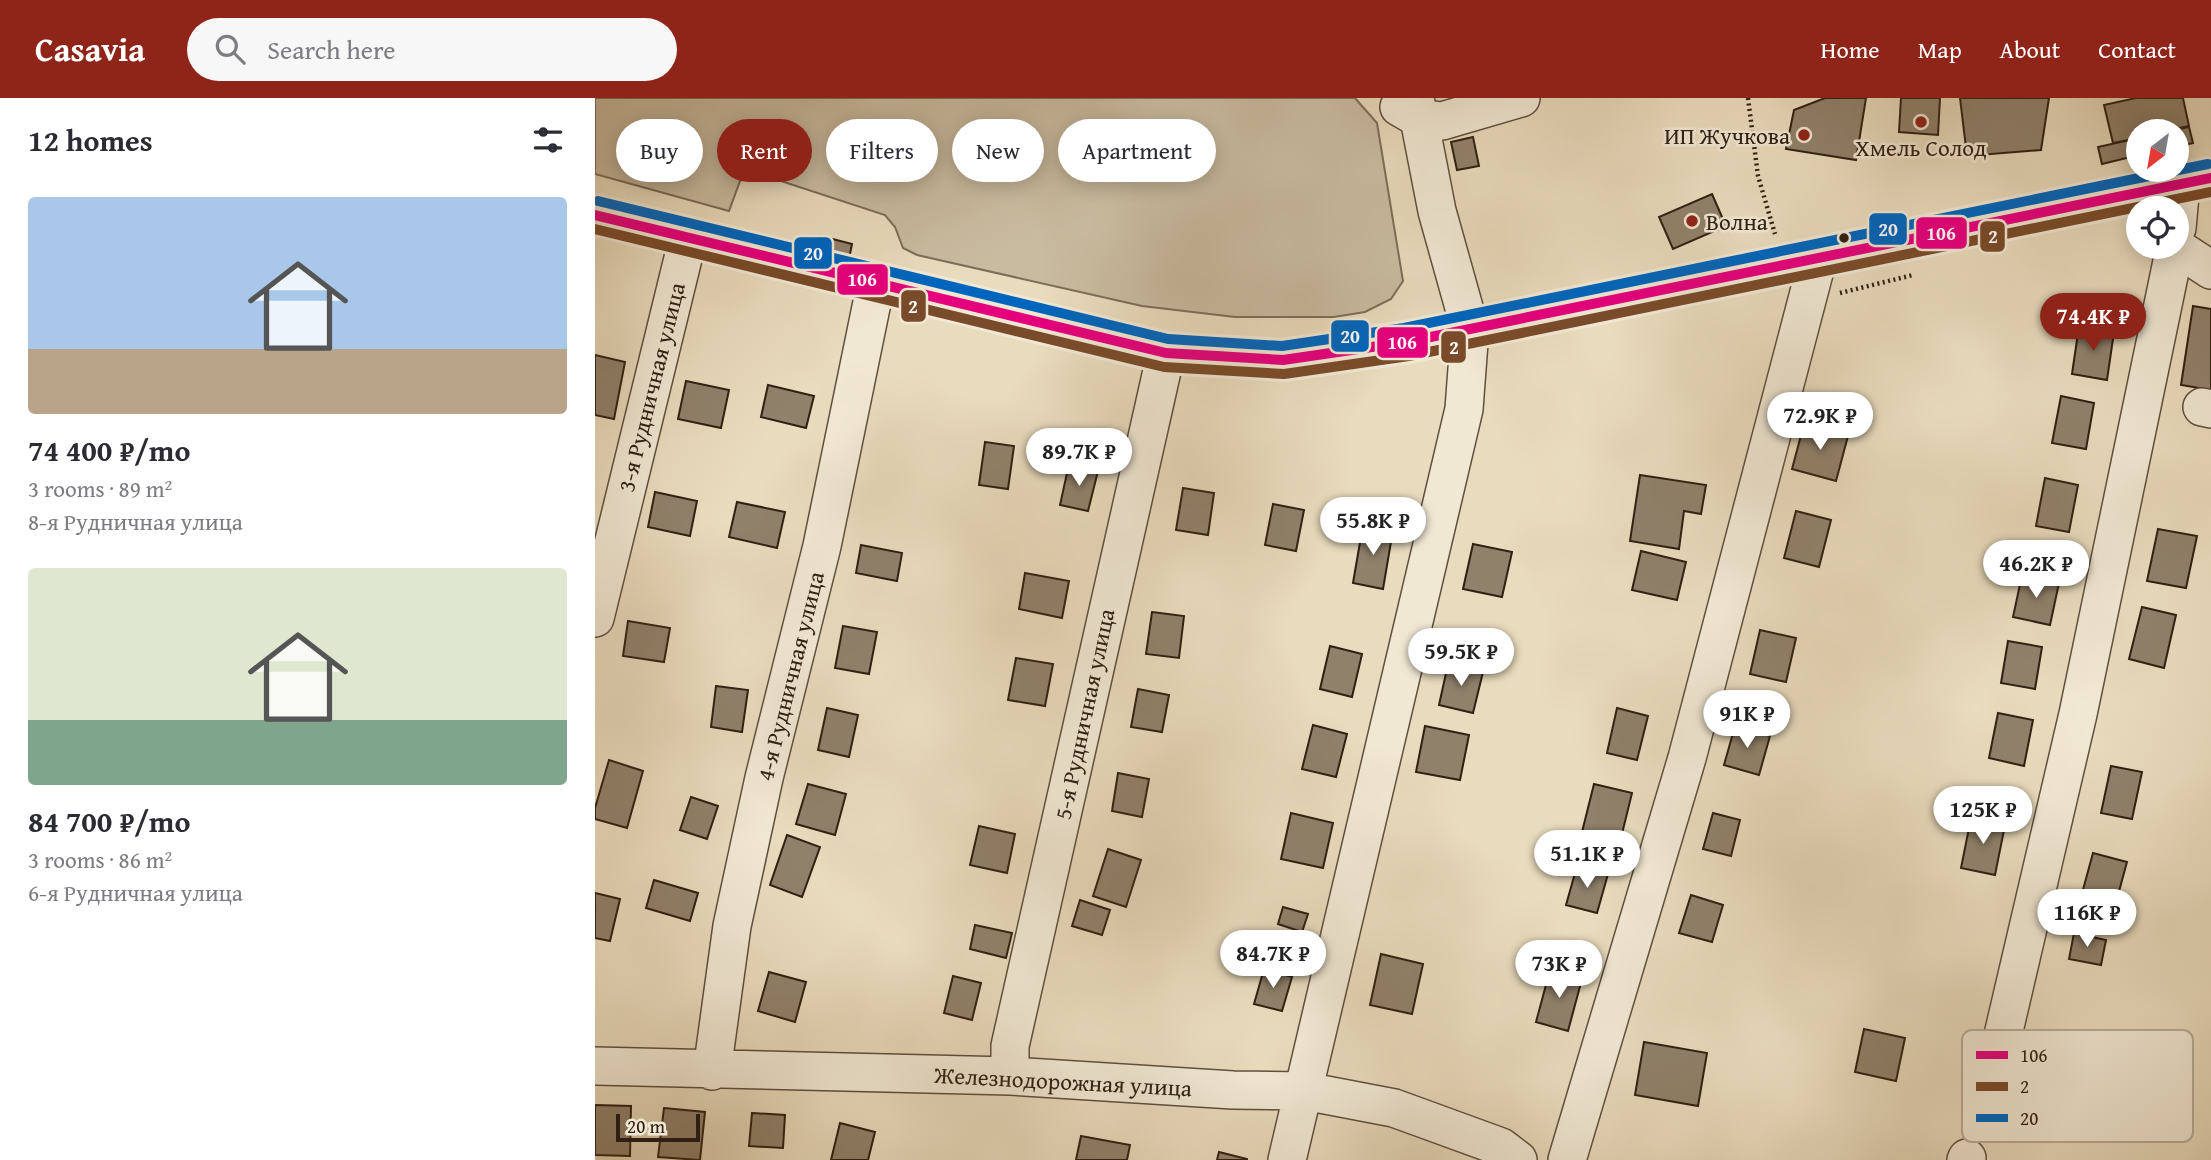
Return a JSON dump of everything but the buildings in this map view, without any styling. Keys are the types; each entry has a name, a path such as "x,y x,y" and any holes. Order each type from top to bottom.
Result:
{"main road":[{"path":"595,215 1166,353 1283,360 1406,342 2196,181"}],"street":[{"path":"1408,105 1442,121 1521,98"},
{"path":"1287,1160 1465,409 1470,329 1408,105"},
{"path":"2189,198 2196,181"},
{"name":"3-я Рудничная улица","path":"595,618 688,238"},
{"path":"2189,256 2211,270"},
{"path":"2004,1030 2081,701 2173,259"},
{"path":"1567,1160 1687,758 1801,262"},
{"name":"4-я Рудничная улица","path":"712,1071 731,926 764,778 822,545 871,282"},
{"name":"5-я Рудничная улица","path":"1010,1076 1010,1046 1166,353"},
{"name":"Железнодорожная улица","path":"595,1066 712,1071 1010,1076 1233,1090 1305,1091 1394,1108 1501,1147 1518,1160"}],"path":[{"path":"1748,98 1758,176 1801,262"},
{"path":"1966,1159 1973,1142"}],"shaded area":[{"path":"595,98 1355,98 1377,123 1403,281 1391,299 1365,312 1334,317 1235,317 1142,306 917,255 903,248 895,227 885,215 784,182 812,182 812,119 717,119 717,182 740,182 729,211 624,182 703,182 703,119 616,119 616,180 595,174"}],"transit line":[{"name":"20","path":"598,201 1168,339 1282,346 1404,328 2208,164"},
{"name":"106","path":"595,215 1166,353 1283,360 1406,342 2211,178"},
{"name":"2","path":"595,229 1164,367 1284,374 1409,356 2211,192"}],"place":[{"name":"Хмель Солод","path":"1921,122"},
{"name":"ИП Жучкова","path":"1804,135"},
{"name":"Волна","path":"1692,221"}]}
